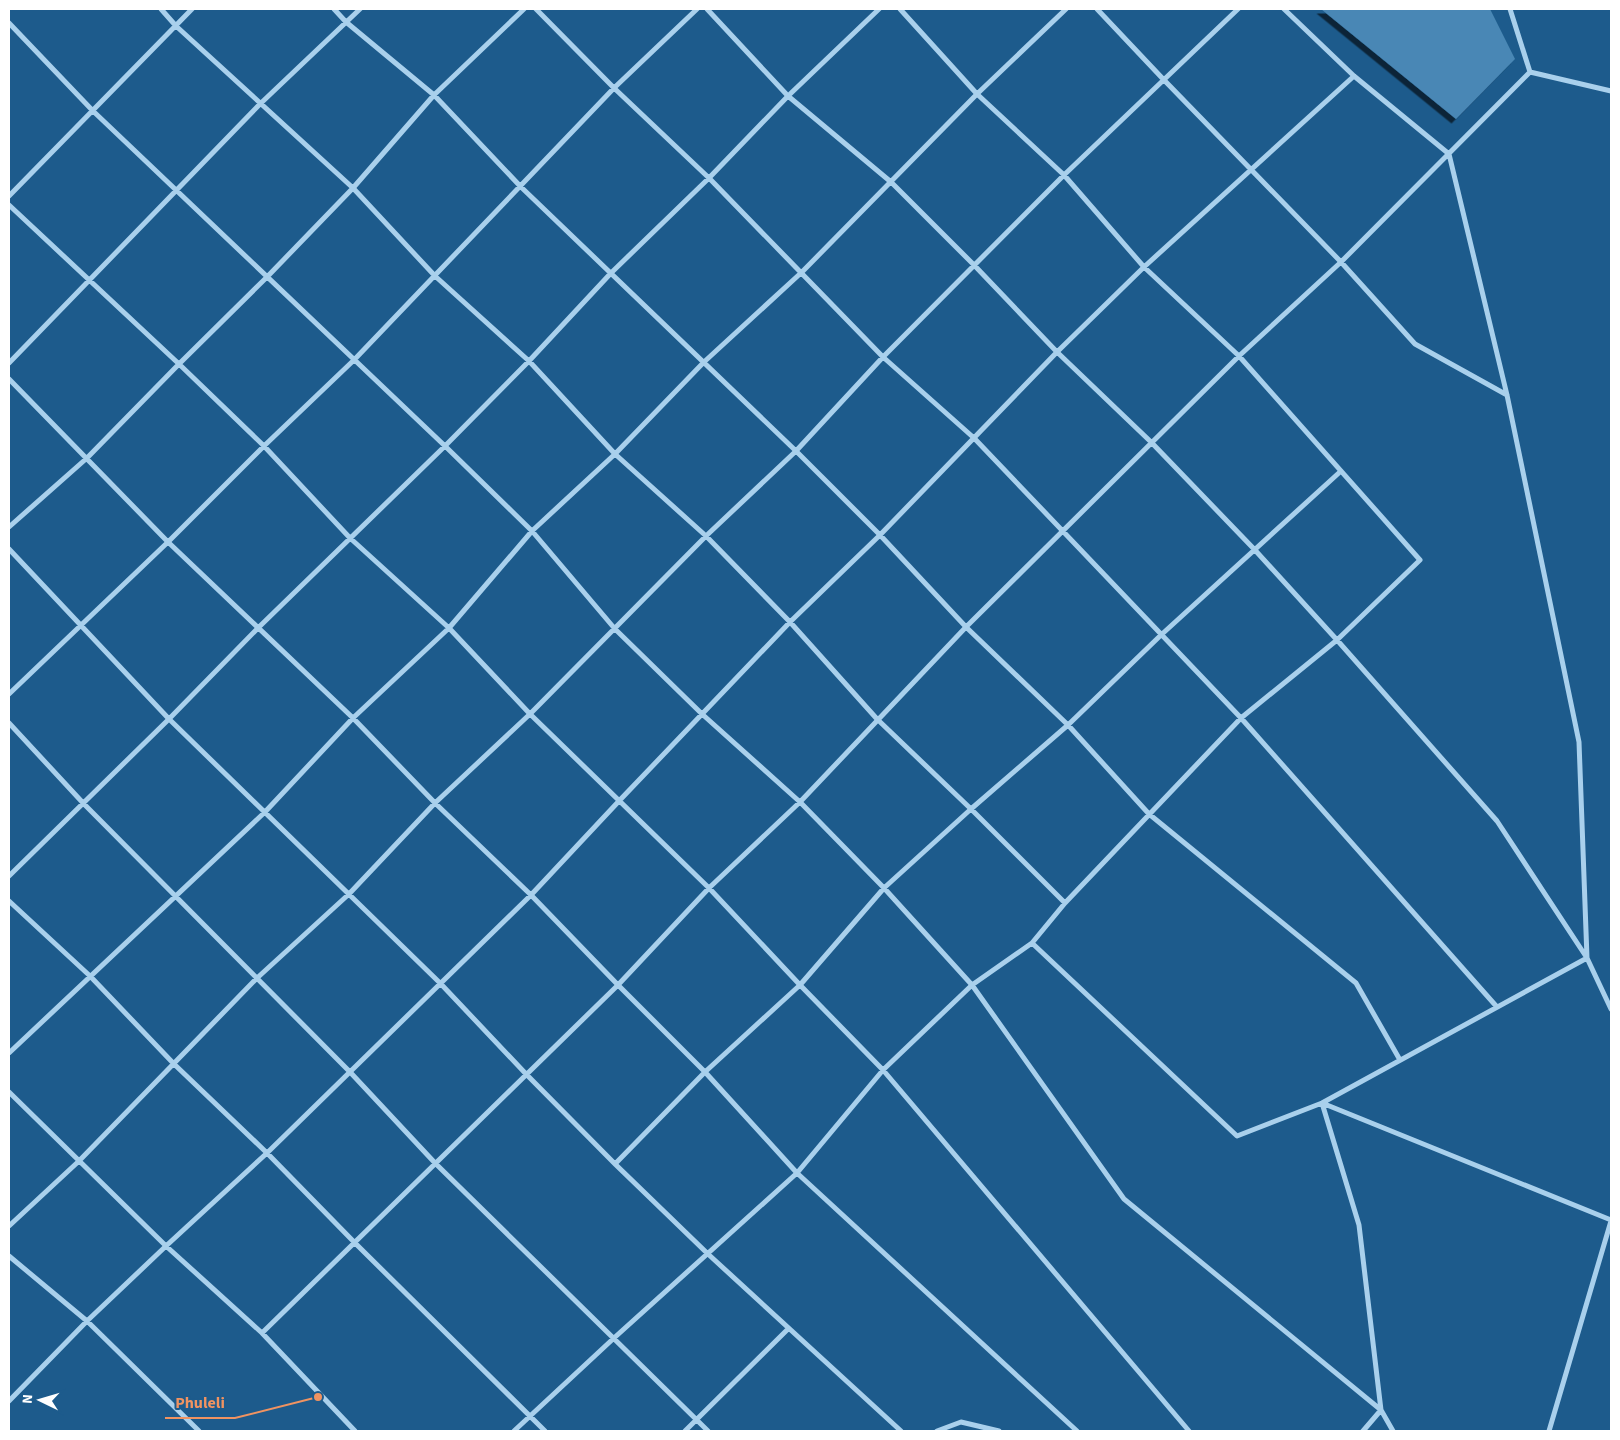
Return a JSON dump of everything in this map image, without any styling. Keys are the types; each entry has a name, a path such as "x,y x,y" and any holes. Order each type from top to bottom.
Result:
{"street":[{"path":"161,9 176,26 353,188 435,276 529,361 616,454 706,536 790,622 877,719 971,809 1065,904"},
{"path":"9,196 192,9"},
{"path":"334,9 346,22 434,95 521,187 796,450 880,535 966,627 1068,725 1149,814 1356,983 1400,1060"},
{"path":"9,363 260,104 360,9"},
{"path":"9,527 87,458 267,277 353,188 434,95 524,9"},
{"path":"536,9 614,88 709,178 802,272 883,358 974,438 1241,718 1496,1007"},
{"path":"9,694 354,360 614,88 697,9"},
{"path":"707,9 788,96 891,182 1057,352 1151,442 1254,549 1337,640 1497,821 1587,958 1611,1009"},
{"path":"9,876 84,804 258,628 445,446 529,361 611,273 709,178 788,96 879,9"},
{"path":"514,1431 797,1172 883,1070 972,986 1032,943 1065,904 1241,718 1337,640 1420,560 1239,356 1144,266 1064,175 977,94 900,9"},
{"path":"9,1053 265,812 353,718 449,628 532,531 616,454 704,362 802,272 977,94 1066,9"},
{"path":"1097,9 1341,262 1415,344 1507,395"},
{"path":"9,1226 79,1160 256,979 349,894 435,803 530,714 706,536 796,450 883,358 1064,175 1238,9"},
{"path":"1284,9 1354,76 1449,154 1507,395 1579,742 1587,958"},
{"path":"1510,9 1530,72"},
{"path":"9,23 93,111 532,531 615,629 702,714 800,802 884,888 972,986 1124,1199 1381,1410 1393,1431"},
{"path":"1530,72 1611,91"},
{"path":"262,1333 618,985 709,888 800,802 966,627 1151,442 1239,356 1341,262 1530,72"},
{"path":"9,1401 87,1321 267,1153 531,895 619,800 790,622 880,535 1057,352 1144,266 1354,76"},
{"path":"9,205 264,446 350,538 449,628 530,714 709,888 800,986 883,1070 1189,1431"},
{"path":"9,379 168,542 353,718 435,803 531,895 705,1072 797,1172 1077,1431"},
{"path":"615,1164 705,1072 800,986 884,888 1068,725 1161,634 1341,470"},
{"path":"9,549 169,719 440,983 615,1164 788,1329 901,1431"},
{"path":"9,723 84,804 350,1072 435,1164 708,1431"},
{"path":"9,901 90,976 174,1064 267,1153 545,1431"},
{"path":"1032,943 1237,1136 1322,1103 1587,958"},
{"path":"9,1092 166,1246 262,1333 355,1431"},
{"path":"1322,1103 1611,1220 1549,1431"},
{"path":"1322,1103 1359,1225 1381,1410 1363,1431"},
{"path":"9,1256 87,1321 199,1431"},
{"path":"685,1431 788,1329"},
{"path":"937,1431 961,1422 1000,1431"}],"building":[{"path":"1321,9 1490,9 1515,59 1456,119"}],"place":[{"name":"Phuleli","path":"318,1397"}]}
